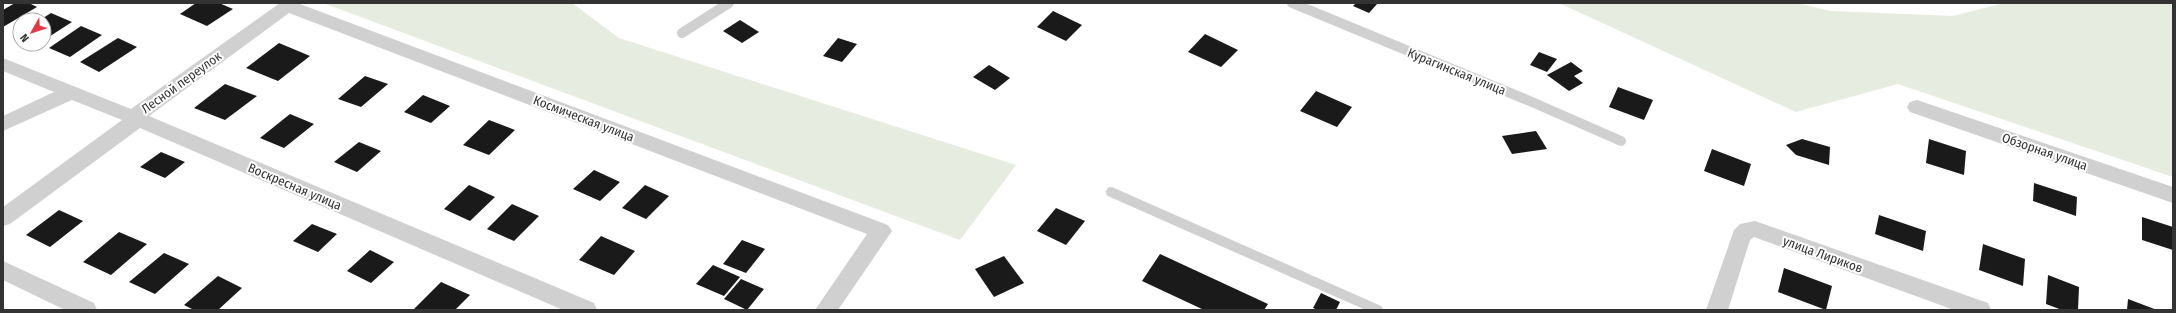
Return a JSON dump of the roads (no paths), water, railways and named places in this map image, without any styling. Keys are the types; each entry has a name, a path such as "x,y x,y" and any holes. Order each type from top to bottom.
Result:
{"street":[{"name":"Лесной переулок","path":"3,218 290,4"},
{"name":"Космическая улица","path":"290,4 881,231 826,310"},
{"name":"Воскресная улица","path":"3,64 136,118 586,310"},
{"path":"3,124 71,92"},
{"name":"Обзорная улица","path":"1916,107 2173,195"},
{"name":"улица Лириков","path":"1717,310 1741,236 1747,230 1755,229 1980,310"},
{"path":"3,270 86,310"}],"lane":[{"path":"682,33 729,3"},
{"name":"Курагинская улица","path":"1292,3 1532,102 1621,141"},
{"path":"1111,192 1378,310"}]}
